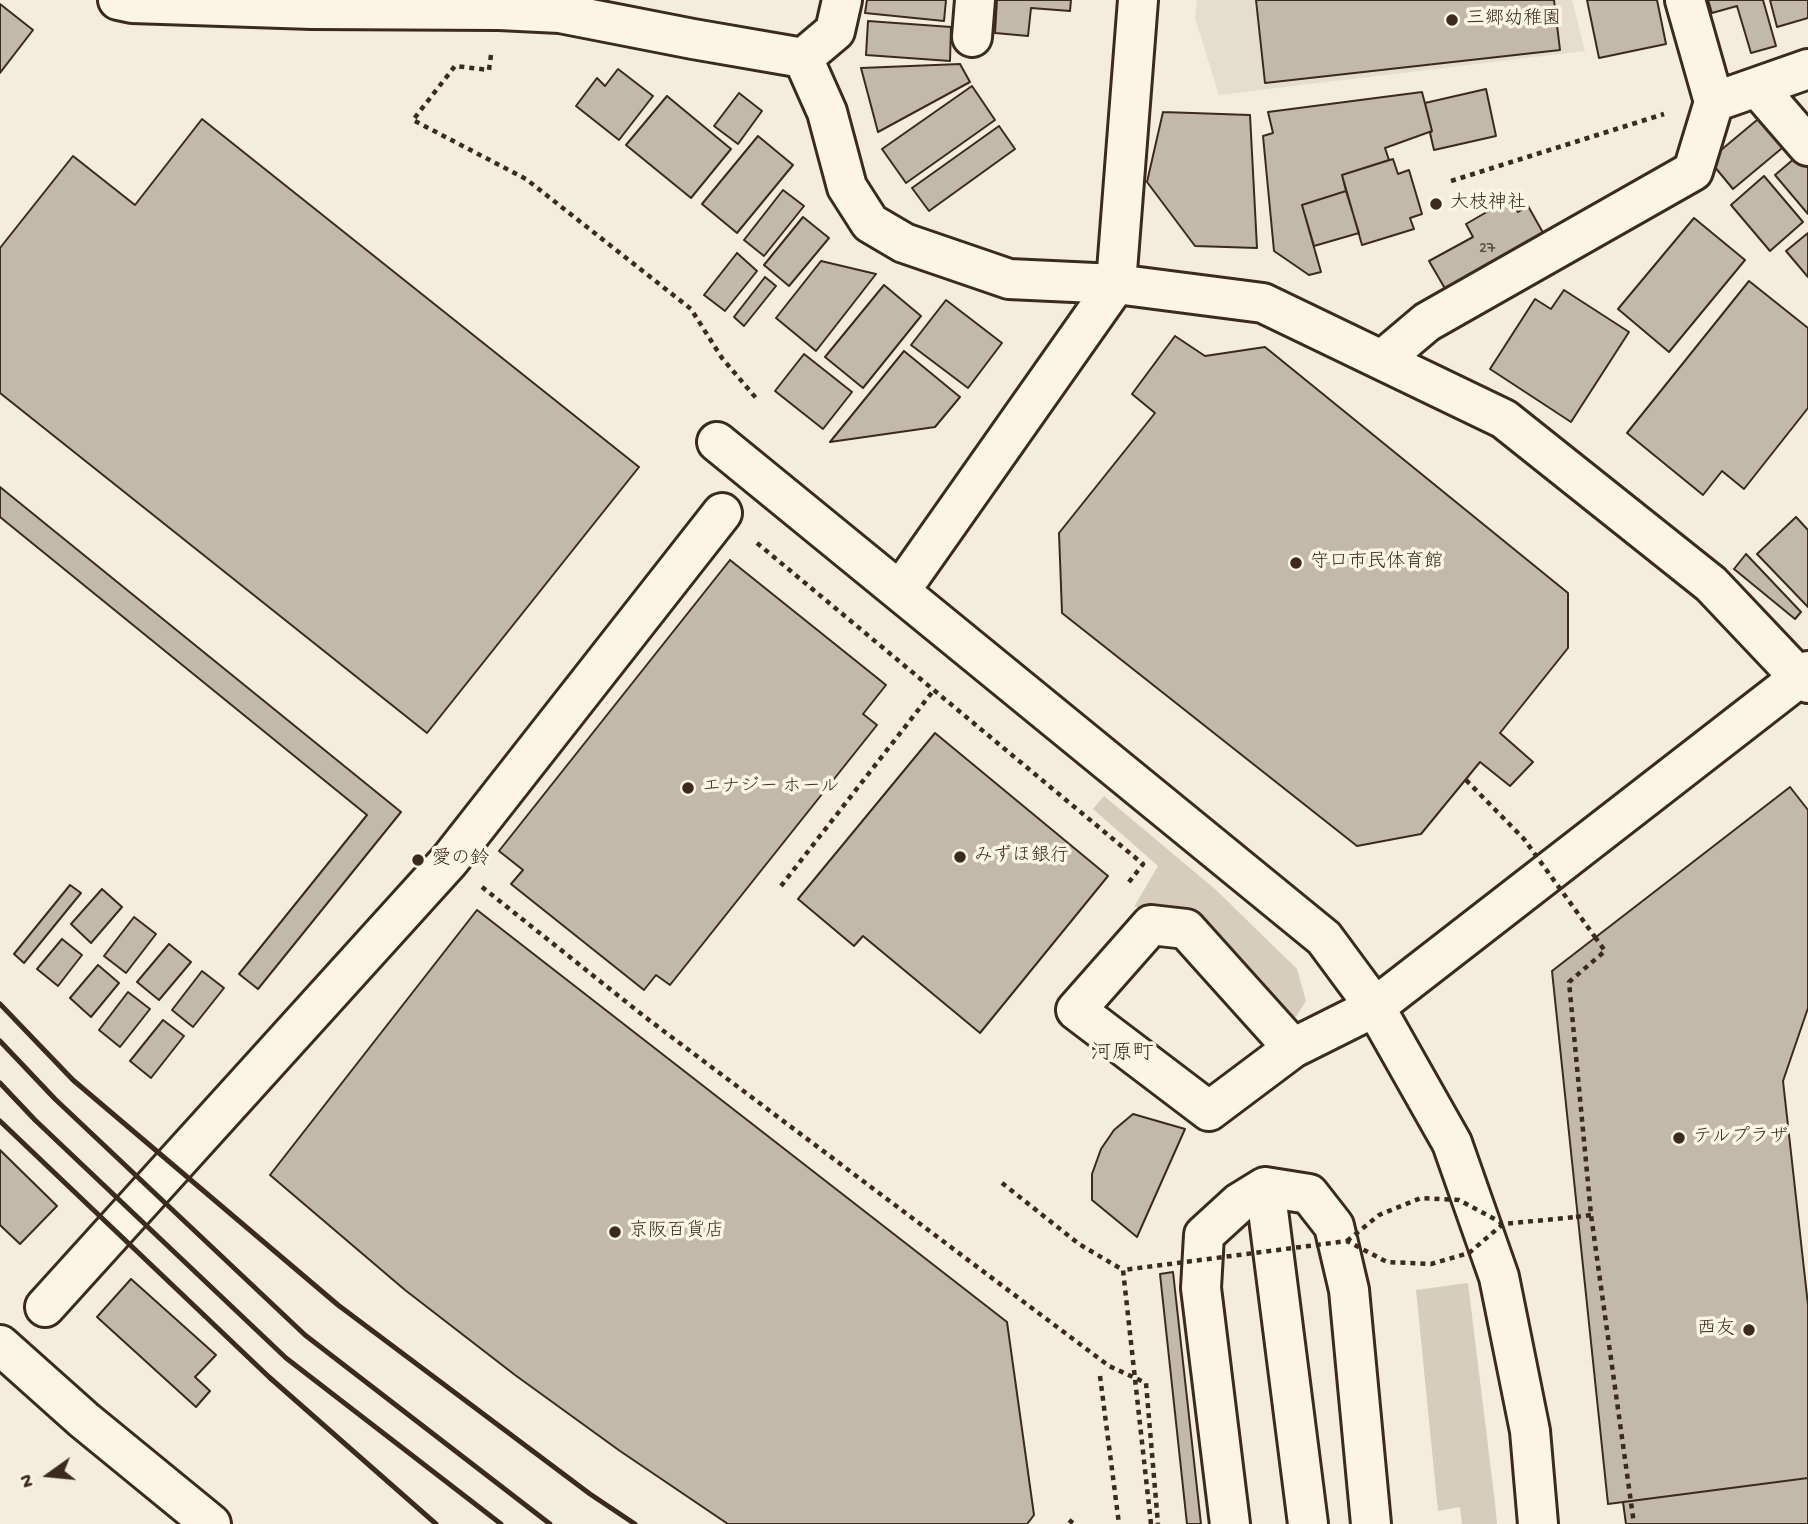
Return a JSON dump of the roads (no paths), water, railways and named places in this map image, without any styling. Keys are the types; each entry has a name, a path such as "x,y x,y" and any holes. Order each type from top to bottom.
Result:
{"street":[{"path":"120,0 313,5 498,18 603,11 803,58"},
{"path":"803,58 835,31 842,0"},
{"path":"972,37 975,0"},
{"path":"900,591 1116,284 1138,0"},
{"path":"1382,360 1427,322 1693,171 1714,102 1685,0"},
{"path":"803,58 827,111 847,187 870,223 904,243 1009,279 1116,284 1263,303 1382,360 1504,419 1711,584 1806,673 1375,1006 1293,1048 1209,1111 1076,1010 1151,925 1186,929 1293,1048"},
{"path":"1714,102 1808,69"},
{"path":"1757,87 1808,146"},
{"path":"717,442 1324,938 1375,1006 1452,1143 1499,1277 1531,1431 1538,1524"},
{"path":"45,1307 449,860 722,513"},
{"path":"1230,1524 1201,1288 1204,1235 1239,1203 1265,1187 1309,1194 1334,1226 1349,1290 1371,1524"},
{"path":"1265,1187 1308,1524"},
{"path":"0,1345 211,1524"}],"railway":[{"path":"0,1004 73,1080 338,1305 590,1494 635,1524"},
{"path":"0,1041 55,1099 305,1335 550,1524"},
{"path":"0,1083 35,1120 286,1358 501,1524"},
{"path":"0,1121 269,1377 436,1524"}],"place":[{"name":"三郷幼稚園","path":"1452,20"},
{"name":"大枝神社","path":"1436,204"},
{"name":"守口市民体育館","path":"1296,563"},
{"name":"エナジー ホール","path":"688,788"},
{"name":"みずほ銀行","path":"960,857"},
{"name":"愛の鈴","path":"418,860"},
{"name":"テルプラザ","path":"1679,1138"},
{"name":"京阪百貨店","path":"615,1232"},
{"name":"西友","path":"1749,1330"}],"district":[{"name":"河原町","path":"1122,1055"}]}
